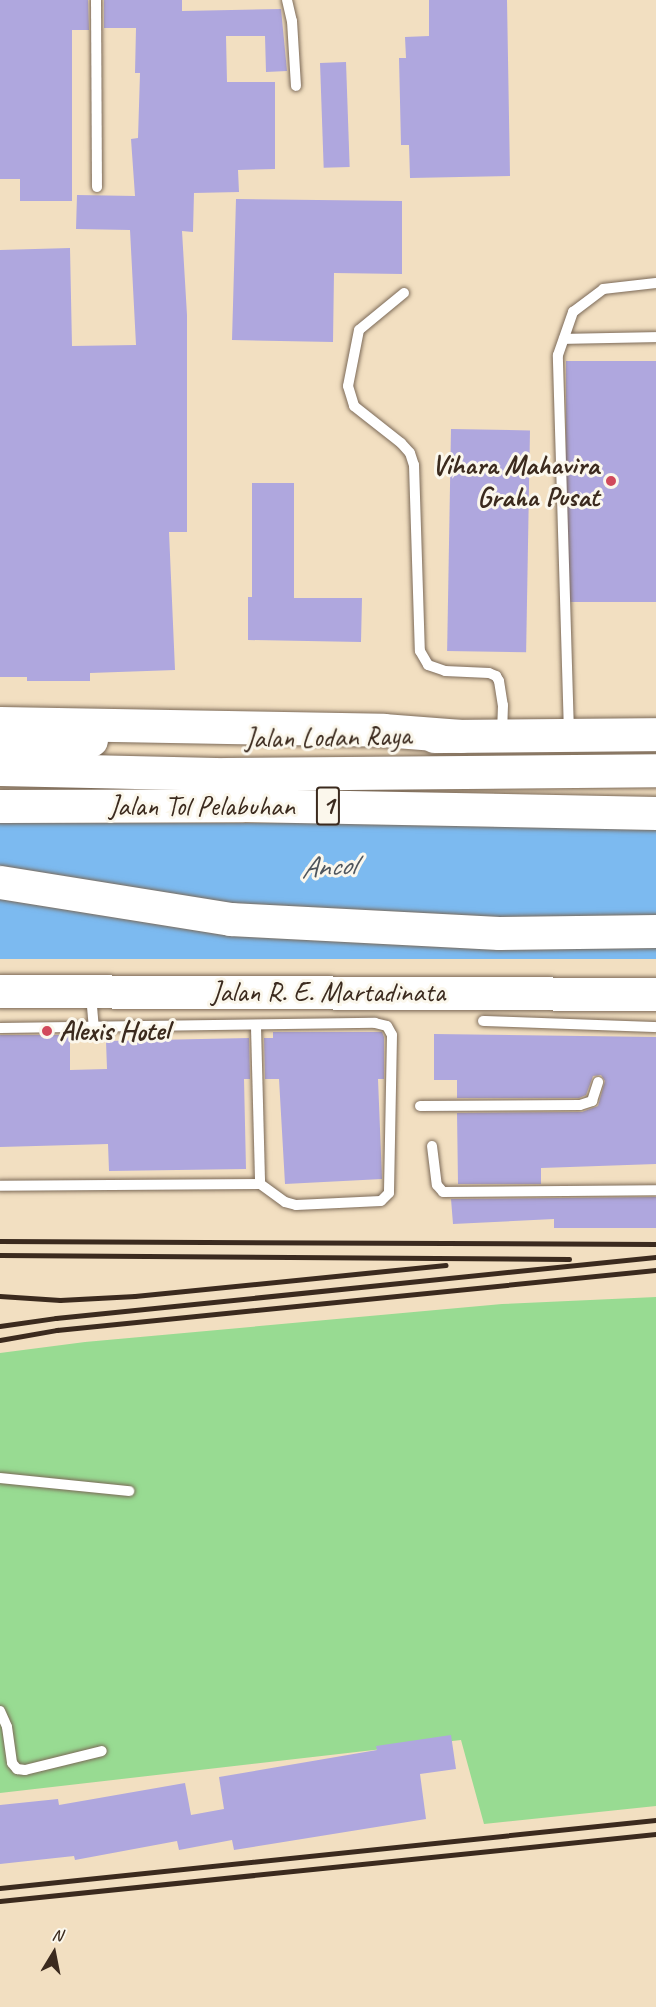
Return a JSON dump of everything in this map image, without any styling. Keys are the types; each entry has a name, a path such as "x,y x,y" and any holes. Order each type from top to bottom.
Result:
{"highway":[{"path":"0,723 383,730 461,736"},
{"name":"Jalan Lodan Raya","path":"0,741 656,734"},
{"name":"Jalan Tol Pelabuhan","path":"0,769 226,774 656,770"},
{"name":"Jalan Tol Pelabuhan","path":"0,806 242,805 656,813"},
{"path":"0,882 230,919 499,933 656,931"},
{"name":"Jalan R. E. Martadinata","path":"0,991 91,991 545,1008 656,994"}],"lane":[{"path":"96,0 97,187"},
{"path":"287,0 292,21 296,86"},
{"path":"570,736 558,364 573,312 603,289 656,283"},
{"path":"404,293 359,330 348,386 354,406 401,443 410,453 414,465 420,651 428,665 445,671 489,673 496,676 503,705 502,737"},
{"path":"564,339 656,338"},
{"path":"91,991 94,1027"},
{"path":"483,1021 545,1008 596,1030 656,1027"},
{"path":"0,1029 256,1027 375,1023 387,1026 392,1035 389,1193 381,1201 296,1205 285,1202 260,1184 0,1186"},
{"path":"256,1027 260,1184"},
{"path":"420,1106 580,1105 592,1101 598,1082"},
{"path":"432,1146 437,1185 443,1192 656,1190"},
{"path":"0,1478 129,1491"},
{"path":"1,1709 12,1763 17,1769 25,1770 102,1751"}],"green space":[{"path":"656,1297 656,1806 484,1824 461,1740 0,1793 0,1353 85,1342 502,1304"}],"water":[{"name":"Ancol","path":"0,823 656,823 656,959 0,959"}],"building":[{"path":"0,0 88,0 89,30 72,30 72,201 20,201 20,179 0,179"},
{"path":"104,0 182,0 182,11 281,9 287,71 266,72 265,36 226,36 227,82 275,82 275,169 238,170 239,192 194,193 193,232 182,231 187,315 187,532 169,532 175,670 90,673 90,681 27,681 27,677 0,677 0,250 70,248 72,346 136,345 130,230 76,229 77,195 135,196 131,139 138,138 140,73 135,73 136,28 104,28"},
{"path":"429,0 507,0 510,176 410,178 409,145 401,145 399,58 406,58 405,37 429,36"},
{"path":"346,62 350,167 324,168 320,63"},
{"path":"236,199 402,201 402,274 334,273 333,342 232,340"},
{"name":"Vihara Mahavira Graha Pusat","path":"566,361 656,361 656,602 566,602"},
{"path":"451,429 530,430 526,652 447,651"},
{"path":"252,483 294,483 294,598 362,598 361,642 248,640 248,597 252,597"},
{"path":"273,1032 382,1032 384,1079 378,1079 382,1179 285,1184 279,1079 265,1079 264,1038 273,1038"},
{"path":"434,1034 656,1037 656,1164 541,1168 541,1184 458,1184 457,1113 582,1112 598,1106 605,1081 601,1075 593,1076 586,1095 579,1098 457,1098 457,1080 434,1080"},
{"path":"0,1035 70,1035 70,1070 107,1069 106,1041 249,1038 250,1079 244,1079 246,1169 109,1171 108,1144 0,1147"},
{"path":"656,1197 656,1228 554,1228 554,1219 453,1224 451,1199"},
{"path":"451,1735 456,1769 420,1774 426,1819 234,1850 232,1840 179,1850 177,1841 75,1860 74,1856 0,1864 0,1805 58,1799 59,1805 185,1783 191,1815 224,1809 219,1777 377,1750 376,1746"}],"railway":[{"path":"0,1241 656,1244"},
{"path":"0,1255 569,1259"},
{"path":"0,1326 56,1318 656,1257"},
{"path":"0,1296 60,1300 135,1296 445,1265"},
{"path":"0,1340 57,1330 656,1270"},
{"path":"0,1888 656,1820"},
{"path":"0,1901 656,1834"}],"place":[{"name":"Vihara Mahavira Graha Pusat","path":"611,481"},
{"name":"Alexis Hotel","path":"47,1031"}]}
